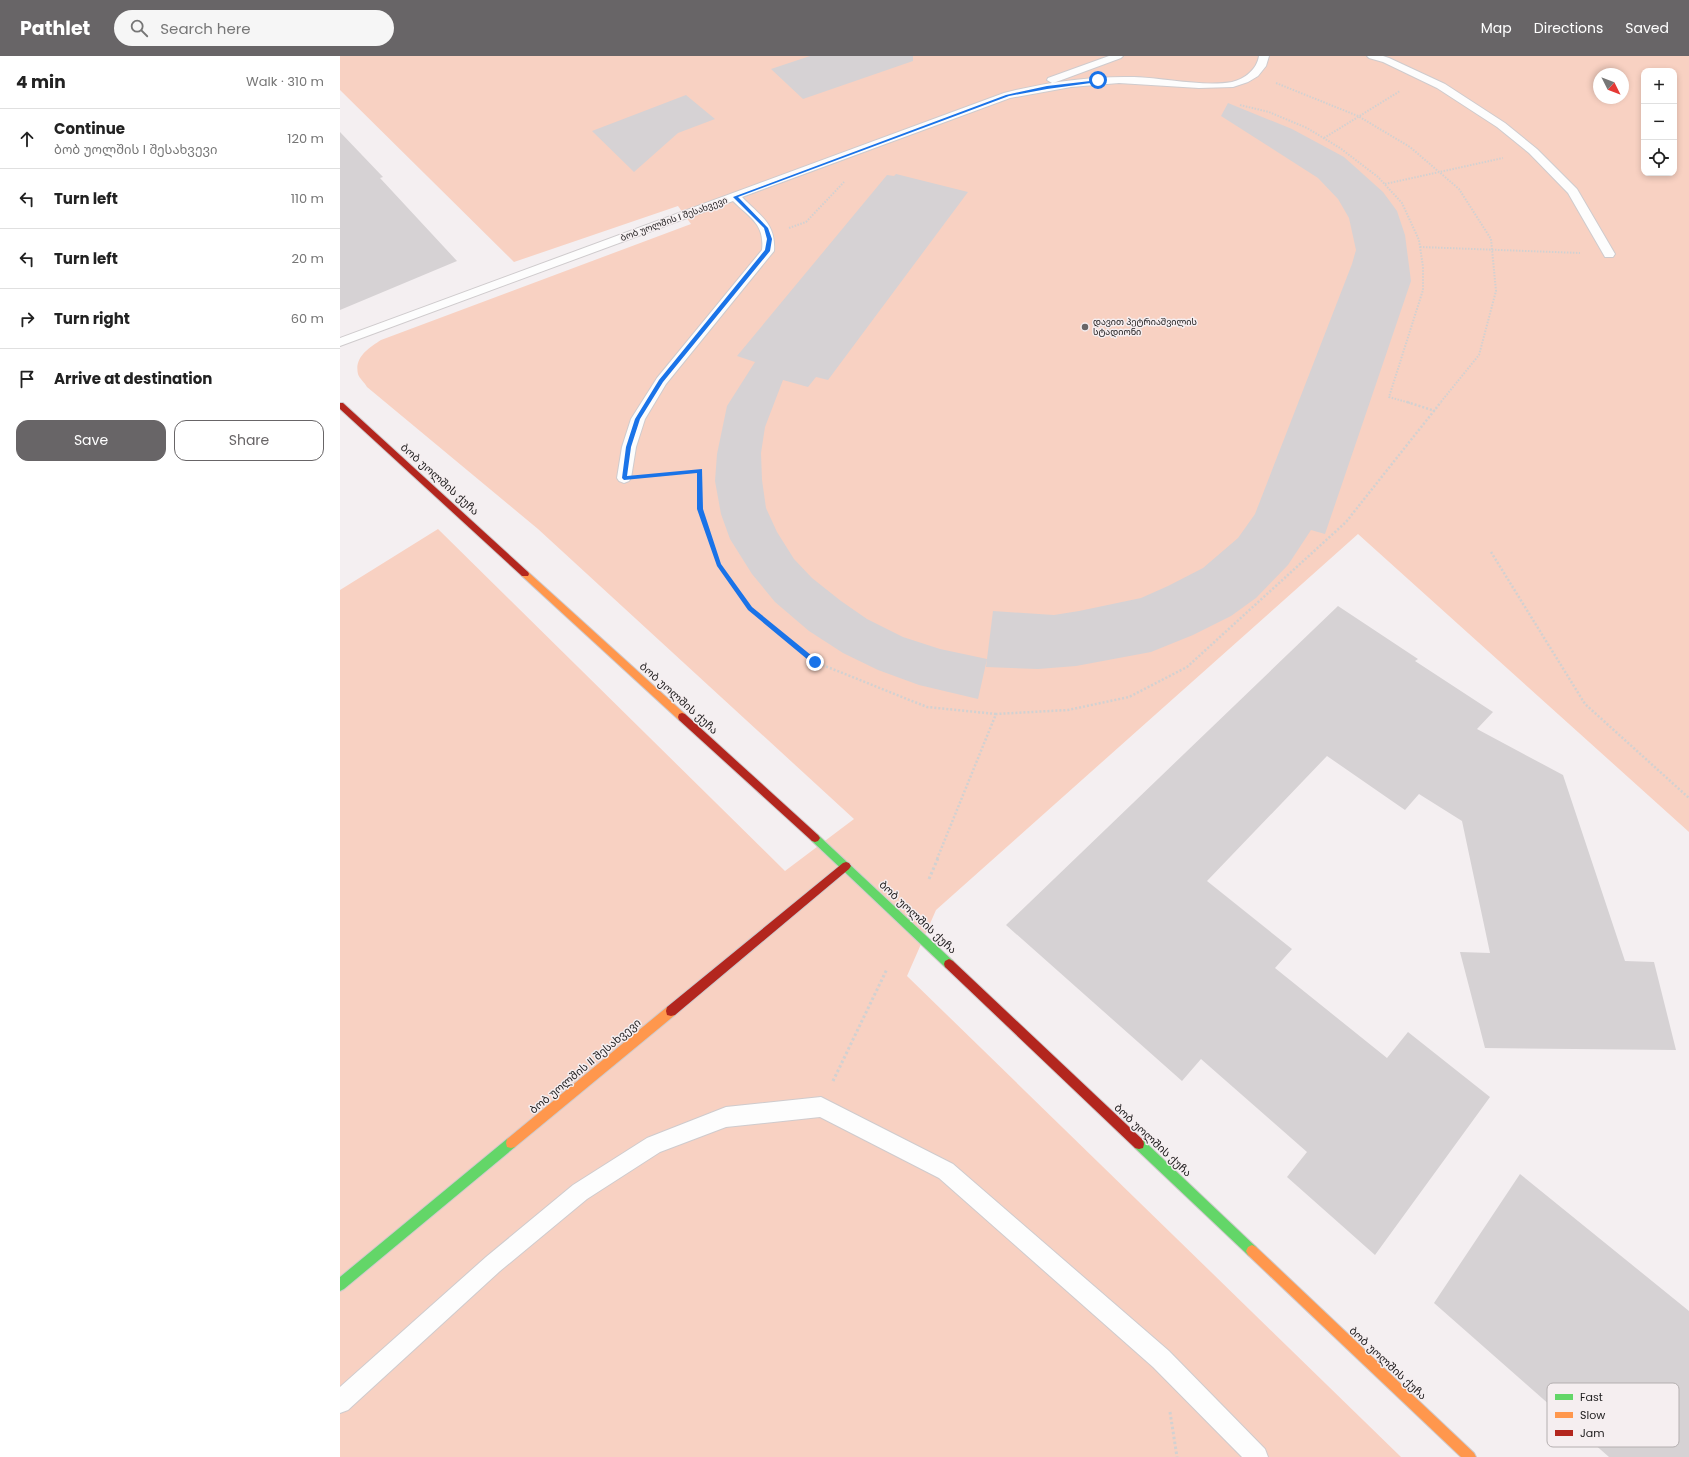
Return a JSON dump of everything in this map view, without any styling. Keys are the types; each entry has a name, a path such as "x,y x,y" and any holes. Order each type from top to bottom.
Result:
{"street":[{"name":"ბობ უოლშის ქუჩა","path":"340,405 846,866 1470,1457"},
{"name":"ბობ უოლშის II შესახვევი","path":"340,1285 846,866"}],"lane":[{"name":"ბობ უოლშის I შესახვევი","path":"340,342 1008,95 1118,56"},
{"path":"1254,75 1264,62 1264,56"},
{"path":"1372,56 1386,60 1441,86 1502,125 1533,151 1573,191 1609,254"},
{"name":"ბობ უოლშის I შესახვევი","path":"1008,95 1098,80 1136,80 1210,86 1235,84 1254,75"},
{"path":"624,478 628,447 638,419 661,381 768,251 768,236 766,228 735,197"},
{"path":"340,1402 492,1264 580,1192 654,1145 726,1118 821,1107 946,1171 1161,1359 1257,1457"}],"path":[{"path":"624,478 700,471 700,509 719,564 750,609 815,662 927,707 996,714 1068,710 1129,697 1187,667 1346,522 1479,355 1496,291 1491,239 1459,189 1410,147 1358,116 1254,75"},
{"path":"1324,138 1422,78"},
{"path":"1239,105 1269,112 1307,128 1324,138 1340,148 1385,184 1402,202 1420,240 1423,267 1423,290 1389,397 1435,411"},
{"path":"1385,184 1533,151"},
{"path":"768,236 806,222 845,181"},
{"path":"1420,247 1609,254"},
{"path":"1491,552 1585,704 1689,798"},
{"path":"930,879 996,714"},
{"path":"821,1107 887,968"}],"shaded area":[{"path":"340,56 1689,56 1689,832 1358,534 936,910 907,976 1401,1457 340,1457 340,590 438,529 785,871 854,819 538,529 367,387 358,374 357,368 360,358 367,350 381,340 691,224 678,206 514,262 340,90"}],"building":[{"path":"810,56 913,56 913,61 803,99 771,69"},
{"path":"686,95 715,119 678,133 634,172 592,131"},
{"path":"1228,103 1292,129 1344,157 1383,192 1397,211 1405,235 1411,281 1325,534 1311,530 1288,565 1256,598 1231,616 1193,635 1151,652 1076,666 1038,669 986,667 993,611 1054,615 1141,598 1203,568 1238,538 1255,514 1352,264 1356,250 1349,218 1338,199 1318,178 1221,116"},
{"path":"340,132 383,177 380,178 457,261 340,310"},
{"path":"896,174 968,192 828,380 816,377 808,387 783,380 765,427 761,453 762,480 766,508 777,532 794,559 812,578 867,619 903,637 940,649 987,659 978,699 919,685 878,670 843,653 809,631 775,602 752,574 730,539 721,514 715,481 717,454 727,406 755,362 737,356 887,175 894,176"},
{"path":"1338,606 1418,659 1415,661 1493,712 1477,729 1563,775 1625,961 1654,962 1676,1050 1485,1048 1460,952 1490,953 1462,821 1419,794 1405,810 1327,756 1207,881 1292,949 1275,968 1387,1058 1408,1032 1490,1097 1375,1255 1287,1177 1307,1152 1201,1059 1182,1081 1006,925"},
{"path":"1520,1174 1689,1311 1689,1457 1609,1457 1598,1447 1679,1447 1679,1383 1547,1383 1547,1402 1434,1303"}],"traffic: fast":[{"path":"815,838 949,964"},
{"path":"340,1285 511,1143"},
{"path":"1139,1144 1252,1251"}],"traffic: slow":[{"path":"525,574 682,717"},
{"path":"511,1143 671,1011"},
{"path":"1252,1251 1470,1457"}],"traffic: jam":[{"path":"340,405 525,574"},
{"path":"682,717 815,838"},
{"path":"671,1011 846,866"},
{"path":"949,964 1139,1144"}],"place":[{"name":"დავით პეტრიაშვილის სტადიონი","path":"1085,327"}],"route":[{"path":"815,662 750,609 719,564 700,509 700,471 624,478 628,447 638,419 661,381 768,251 769,239 766,228 735,197 1008,95 1098,80"}]}
